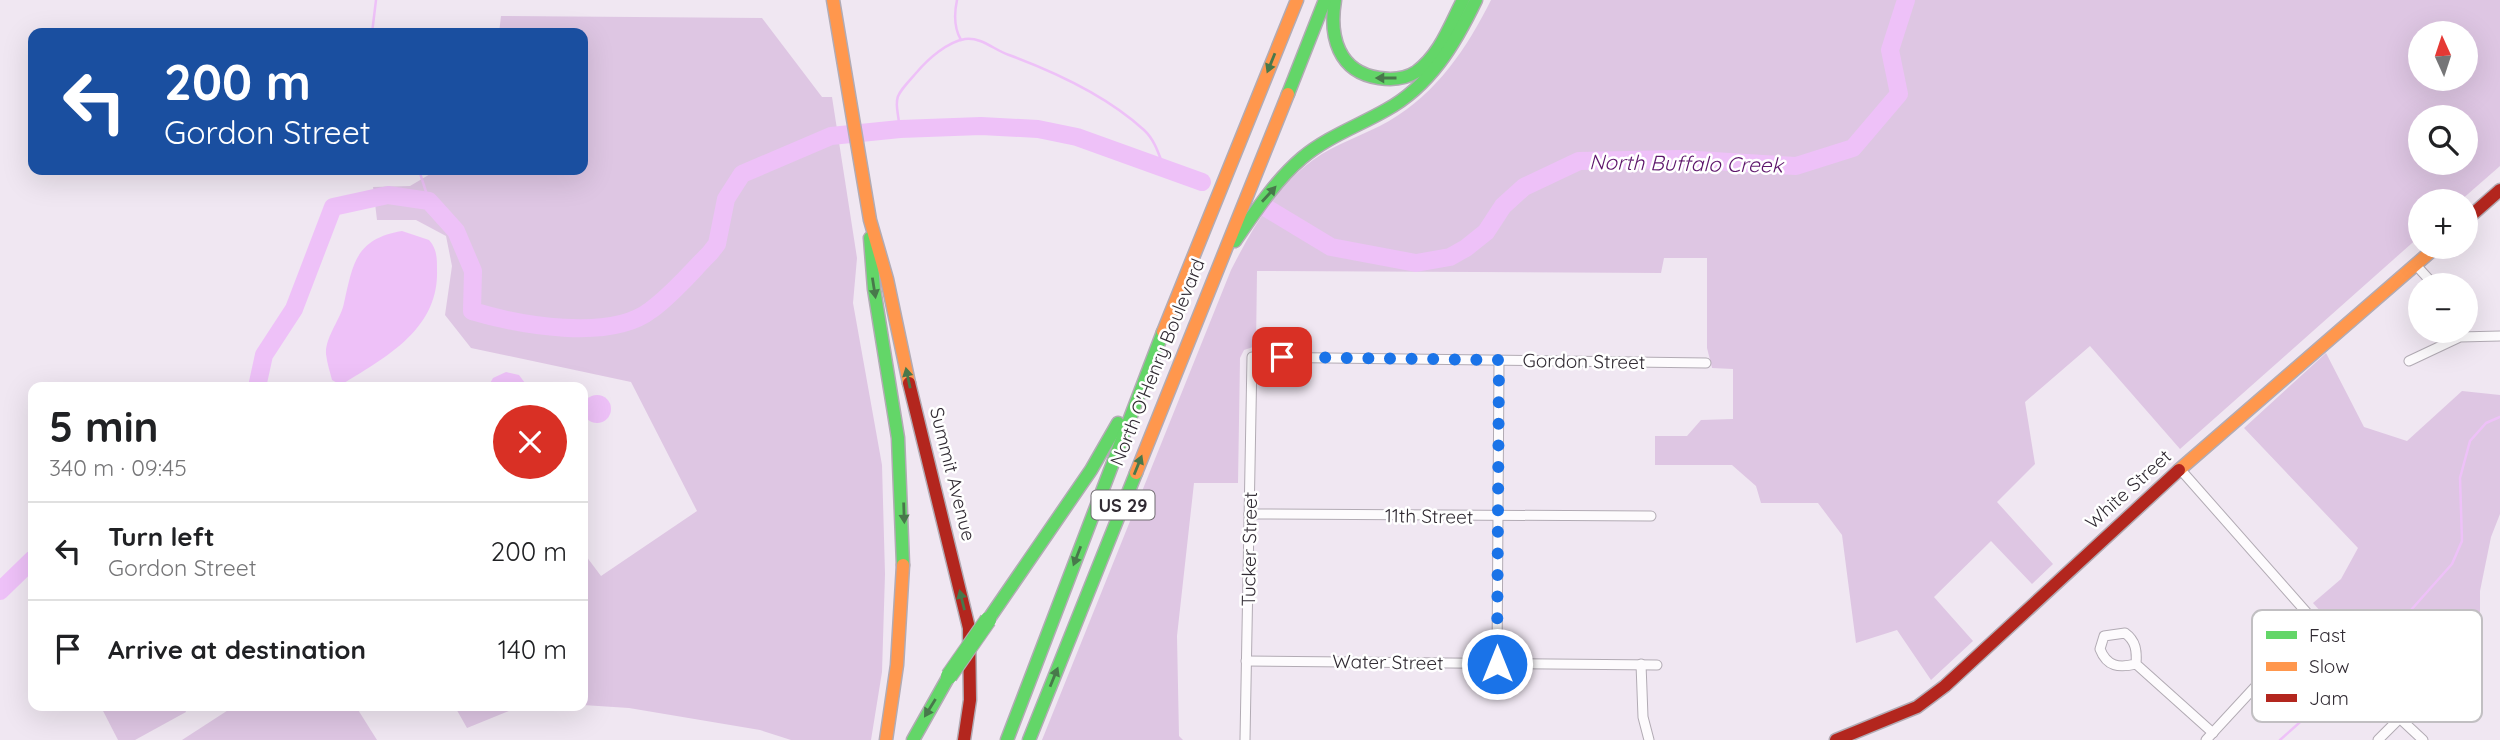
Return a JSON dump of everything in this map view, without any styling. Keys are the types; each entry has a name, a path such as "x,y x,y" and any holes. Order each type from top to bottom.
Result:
{"main road":[{"name":"Summit Avenue","path":"833,0 870,220 887,279 917,418 969,628 970,700 964,736"},
{"name":"North O'Henry Boulevard","path":"1007,740 1145,377 1297,0"},
{"name":"North O'Henry Boulevard","path":"1029,740 1325,0"},
{"path":"1335,0 1331,27 1340,56 1352,70 1365,76 1395,80 1415,73 1427,61 1463,0"},
{"path":"1216,270 1262,202 1302,158 1338,134 1400,102 1428,78 1452,46 1476,0"},
{"path":"2478,209 2500,190"},
{"name":"Summit Avenue","path":"870,220 872,275 898,436 904,511 905,587 898,665 886,740"},
{"name":"White Street","path":"1836,740 1917,707 1944,686 2180,469 2421,259"},
{"path":"913,740 949,676 1091,470 1145,377"}],"street":[{"path":"2415,264 2423,273"},
{"path":"2478,335 2500,336"},
{"path":"2409,361 2443,343"},
{"name":"Gordon Street","path":"1252,357 1706,363"},
{"name":"Tucker Street","path":"1245,740 1252,357"},
{"path":"1497,664 1499,360"},
{"path":"2180,469 2304,610"},
{"name":"11th Street","path":"1250,514 1651,516"},
{"path":"2136,664 2114,666 2104,660 2100,649 2105,636 2125,633 2132,638 2136,646 2136,664 2209,736 2252,690"},
{"name":"Water Street","path":"1246,661 1657,665"},
{"path":"1641,664 1643,717 1650,740"},
{"path":"2378,740 2396,722"},
{"path":"2402,722 2423,740"}],"shaded area":[{"path":"1491,0 2500,0 2500,166 2474,189 2408,189 2408,247 2180,449 2090,346 2025,402 2035,464 1997,502 2053,564 2032,584 1991,541 1934,597 1973,641 1931,680 1897,630 1856,643 1842,535 1818,503 1761,503 1756,486 1732,465 1655,465 1655,436 1687,436 1701,420 1733,419 1733,369 1712,368 1707,348 1707,258 1664,258 1661,273 1257,271 1256,346 1244,350 1240,358 1238,483 1194,483 1177,636 1179,736 1183,740 1042,740 1231,270 1256,225 1276,196 1299,171 1331,149 1406,110 1436,83 1461,52"},
{"path":"501,16 762,18 822,97 832,97 857,258 853,303 882,465 885,574 882,672 871,740 791,740 760,730 629,708 588,705 588,559 601,576 697,511 631,382 471,348 445,315 452,266 446,236 416,220 377,220 373,187 410,186 429,175 588,175 588,28 500,28"},
{"path":"402,231 432,243 437,266 435,291 429,309 419,326 391,353 346,382 336,382 332,380 326,348 342,309 350,276 365,247 386,235"},
{"path":"2326,353 2364,427 2407,441 2462,391 2500,395 2500,514 2491,537 2480,591 2480,610 2319,610 2313,603 2341,579 2358,548 2244,428"},
{"path":"506,372 519,375 524,382 491,382 493,378"},
{"path":"597,395 607,399 611,409 607,419 597,423 588,419 588,399"},
{"path":"103,711 186,712 135,740 118,740"},
{"path":"227,711 359,711 377,740 182,740"},
{"path":"457,711 509,711 467,728"}],"waterway":[{"path":"373,28 376,0"},
{"path":"957,0 955,21 961,40"},
{"name":"North Buffalo Creek","path":"1268,209 1331,247 1416,263 1450,257 1466,248 1486,232 1503,206 1524,187 1579,161 1680,159 1796,166 1853,148 1899,94 1890,50 1906,0"},
{"path":"900,129 897,103 904,87 938,52 958,41 971,39 1044,69 1098,96 1148,134 1164,168"},
{"name":"North Buffalo Creek","path":"258,382 264,355 294,309 333,207 388,195 429,201 456,231 473,271 472,311 538,325 589,328 612,326 633,320 651,310 682,283 717,244 726,199 742,174 831,136 900,129 981,126 1038,129 1077,137 1202,182"},
{"path":"421,175 429,201"},
{"path":"2411,610 2452,564 2462,541 2460,478 2470,441 2486,423 2500,417"},
{"name":"North Buffalo Creek","path":"0,591 28,564"},
{"path":"2280,740 2300,722"}],"traffic: fast":[{"path":"1288,94 1325,0"},
{"path":"1335,0 1335,39 1345,60 1365,74 1389,79 1416,72 1432,57 1463,0"},
{"path":"1235,241 1274,187 1302,158 1332,138 1386,110 1416,89 1450,48 1476,0"},
{"path":"870,238 874,289 898,438 903,565"},
{"path":"1007,740 1163,332"},
{"path":"988,620 1091,470 1118,423"},
{"path":"1029,740 1136,473"},
{"path":"949,676 988,620"},
{"path":"913,740 949,676"}],"traffic: slow":[{"path":"833,0 870,220 887,279 909,383"},
{"path":"1163,332 1297,0"},
{"path":"1136,473 1288,94"},
{"path":"2179,470 2422,259"},
{"path":"886,740 897,665 903,565"}],"traffic: jam":[{"path":"2478,209 2500,190"},
{"path":"909,383 969,628 970,700 964,740"},
{"path":"1836,740 1917,707 1945,686 2179,470"}],"route":[{"path":"1282,357 1499,360 1497,664"}]}
